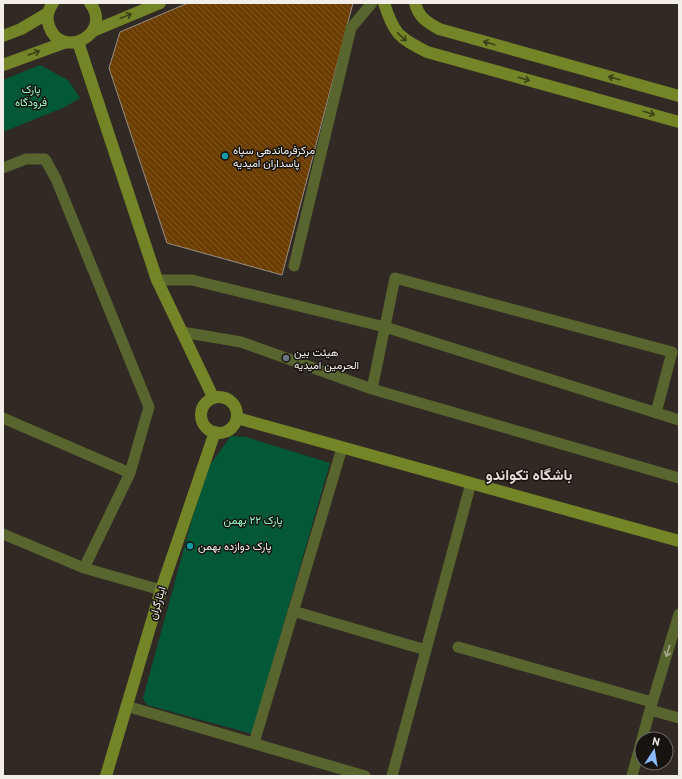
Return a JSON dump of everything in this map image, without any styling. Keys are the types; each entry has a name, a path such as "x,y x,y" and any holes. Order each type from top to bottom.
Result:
{"street":[{"path":"90,3 95,12 96,18 93,30"},
{"path":"3,65 66,42 78,42 84,40 93,30 160,3"},
{"path":"294,266 351,28 372,3"},
{"path":"384,3 395,30 406,41 427,52 679,122"},
{"path":"414,3 424,20 439,29 679,96"},
{"path":"3,36 21,29 51,8"},
{"path":"51,8 47,19 51,31 55,36 66,42"},
{"path":"78,42 157,280 213,397"},
{"path":"3,168 26,159 46,159 56,179 149,407 130,473 84,568"},
{"path":"372,389 395,278 672,352 656,413"},
{"path":"157,280 192,280 385,327 679,420"},
{"path":"182,332 241,342 372,389 679,478"},
{"path":"218,396 229,399 236,407 237,418 235,423 227,431 215,432 209,430 204,425 201,419 201,412 207,400 218,396"},
{"path":"3,418 130,473"},
{"path":"237,418 679,541"},
{"name":"ایثارگران","path":"106,776 160,590 215,432"},
{"path":"254,743 342,448"},
{"path":"392,776 471,483"},
{"path":"3,534 84,568 160,590"},
{"path":"293,611 426,650"},
{"path":"632,776 651,706 679,614"},
{"path":"458,647 651,706 679,718"},
{"path":"126,706 364,776"}],"green space":[{"name":"پارک فرودگاه","path":"40,65 68,80 80,98 65,107 3,132 3,80"},
{"name":"پارک ۲۲ بهمن","path":"231,436 246,437 330,463 252,734 147,705 143,698 203,479 212,462"}],"building":[{"name":"مرکزفرماندهی سپاه پاسداران امیدیه","path":"188,3 353,3 282,275 167,243 109,68 120,32"}],"place":[{"name":"مرکزفرماندهی سپاه پاسداران امیدیه","path":"225,156"},
{"name":"هیئت بین الحرمین امیدیه","path":"286,358"},
{"name":"پارک دوازده بهمن","path":"190,546"}],"district":[{"name":"باشگاه تکواندو","path":"529,475"}]}
